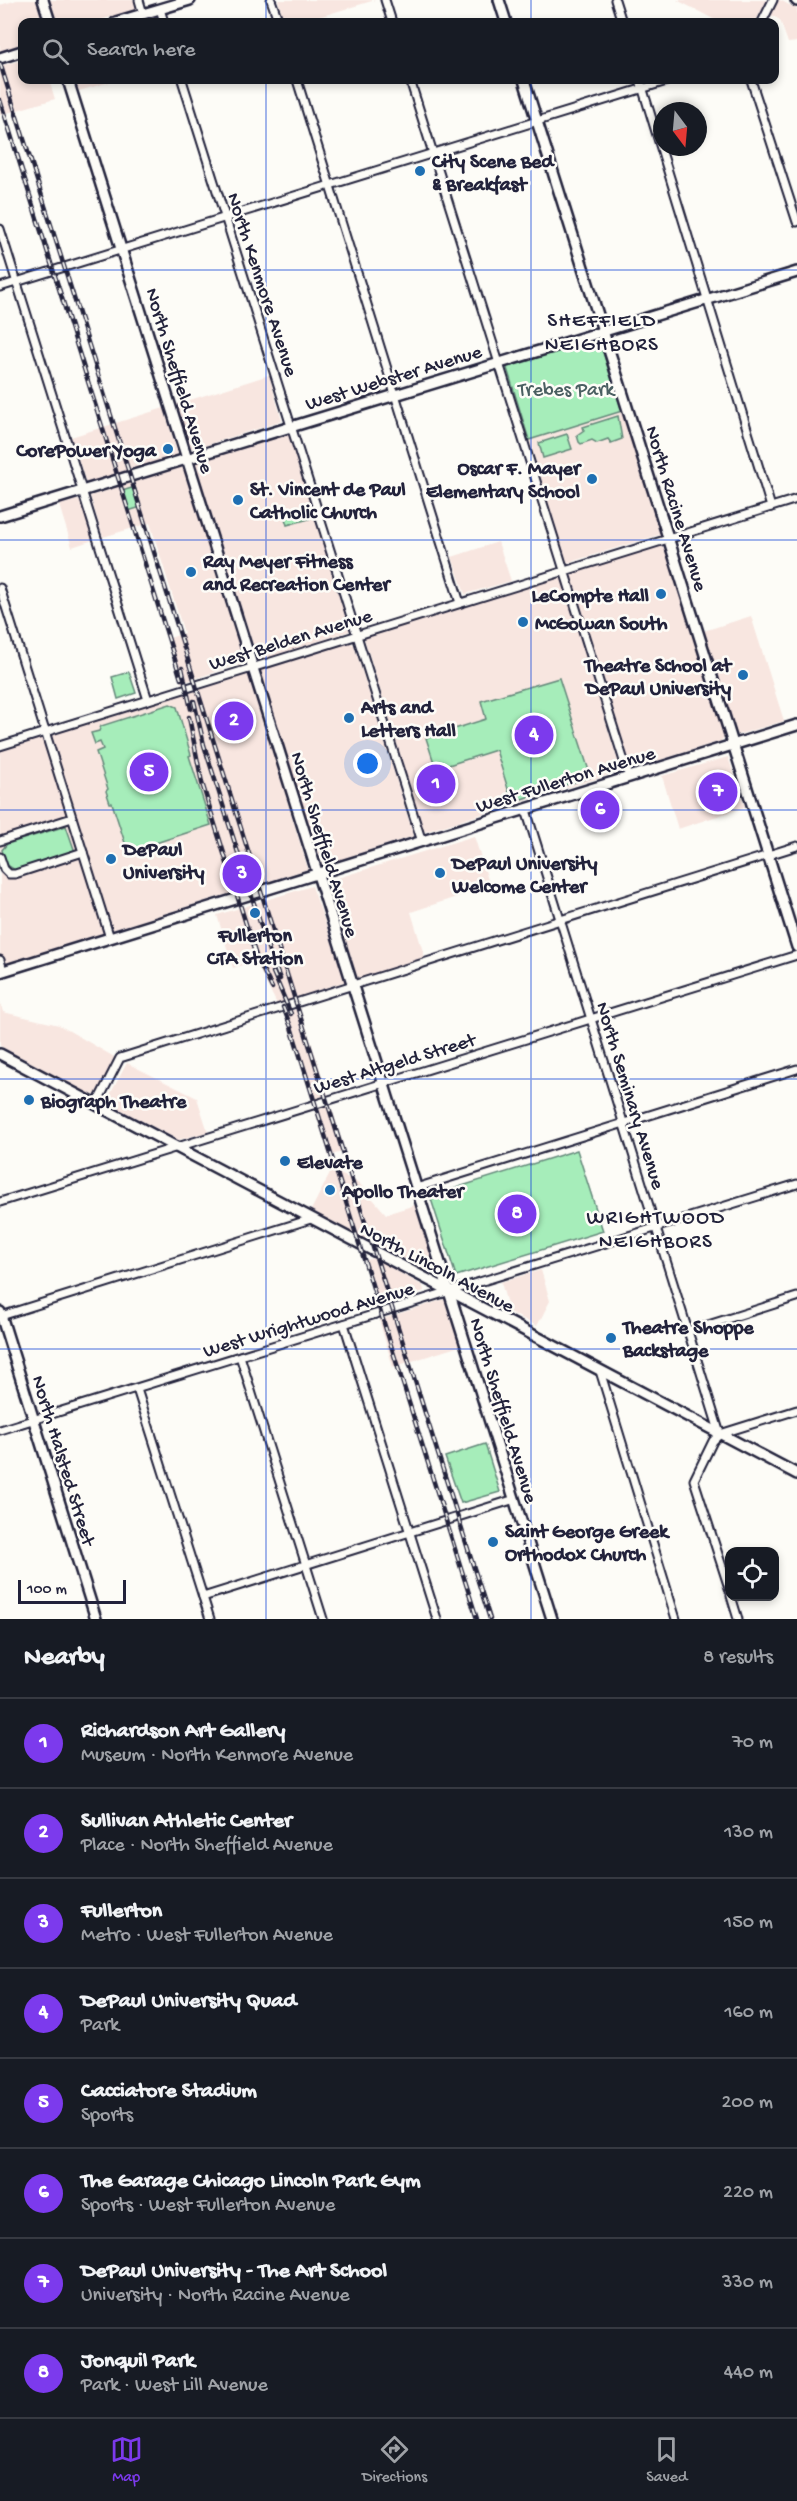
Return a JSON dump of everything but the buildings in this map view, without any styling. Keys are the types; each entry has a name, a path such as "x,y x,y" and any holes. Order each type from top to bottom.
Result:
{"street":[{"path":"43,0 49,18"},
{"path":"139,0 143,14"},
{"path":"130,18 190,0"},
{"path":"272,0 278,18"},
{"path":"385,0 391,18"},
{"path":"499,0 505,18"},
{"path":"615,0 621,18"},
{"path":"764,18 773,0"},
{"path":"160,9 163,18"},
{"path":"0,58 18,52"},
{"name":"North Sheffield Avenue","path":"69,84 552,1619"},
{"name":"North Kenmore Avenue","path":"183,84 422,842"},
{"path":"298,84 460,603"},
{"path":"411,84 629,777"},
{"name":"North Racine Avenue","path":"525,84 797,947"},
{"path":"642,84 771,507"},
{"path":"0,287 656,84"},
{"path":"753,84 797,222"},
{"path":"0,230 148,700"},
{"name":"West Webster Avenue","path":"0,516 797,272"},
{"name":"West Belden Avenue","path":"0,746 797,499"},
{"path":"0,588 110,938"},
{"name":"West Fullerton Avenue","path":"2,972 797,725"},
{"name":"North Seminary Avenue","path":"526,810 720,1434"},
{"path":"0,841 72,818"},
{"path":"96,1105 120,1058 797,846"},
{"path":"0,858 1,866 9,874 15,874 83,852"},
{"name":"West Altgeld Street","path":"0,1202 797,955"},
{"path":"0,960 2,972"},
{"name":"North Lincoln Avenue","path":"0,1054 797,1474"},
{"path":"416,1188 797,1069"},
{"name":"West Wrightwood Avenue","path":"0,1430 797,1184"},
{"path":"1,1314 311,1219"},
{"path":"689,1331 797,1297"},
{"name":"North Halsted Street","path":"1,1314 96,1619"},
{"path":"344,1324 437,1619"},
{"path":"240,1356 323,1619"},
{"path":"600,1371 676,1619"},
{"path":"137,1389 210,1619"},
{"path":"725,1579 694,1480 713,1441 720,1434 797,1410"},
{"path":"203,1597 514,1499"},
{"path":"733,1601 738,1619"}],"shaded area":[{"path":"17,0 37,0 43,18 18,18 18,45 0,52 0,5"},
{"path":"50,0 134,0 137,9 107,18 56,18"},
{"path":"278,0 375,0 315,18 283,18"},
{"path":"677,0 780,0 797,9 797,42 788,43 779,18 762,10 757,18 711,18"},
{"path":"18,61 18,84 50,84 55,99 0,115 0,66"},
{"path":"76,84 103,84 79,91"},
{"path":"269,375 282,421 194,449 190,447 177,404"},
{"path":"164,408 178,455 86,483 71,437"},
{"name":"Oscar F. Mayer Elementary School","path":"622,411 662,534 567,563 529,440"},
{"path":"288,434 350,631 258,661 195,462"},
{"path":"180,467 184,468 246,662 240,667 237,665 181,683 167,639 184,633 150,523 103,537 90,496"},
{"path":"76,500 81,501 93,540 72,547 59,505"},
{"path":"498,542 511,581 465,594 452,557"},
{"path":"660,545 665,549 724,737 721,741 634,768 631,766 571,575 576,571"},
{"path":"559,577 562,580 621,771 424,832 364,638"},
{"name":"Theatre School at DePaul University","path":"751,616 784,721 737,735 704,631"},
{"path":"349,642 354,645 414,836 323,865 258,671 262,667"},
{"name":"DePaul University","path":"245,673 250,674 253,681 252,685 308,869 0,965 0,750 237,678"},
{"path":"728,757 745,807 678,829 662,776"},
{"path":"474,836 490,886 411,912 425,958 361,978 357,977 328,881"},
{"path":"312,886 346,981 277,1004 255,961 233,968 217,915"},
{"path":"0,1002 3,1012 59,1025 116,1058 96,1095 90,1094 0,1046"},
{"path":"300,1008 328,1095 312,1100 284,1013"},
{"path":"127,1063 197,1098 208,1132 178,1140 106,1102"},
{"path":"331,1106 345,1151 329,1156 315,1111"},
{"path":"336,1162 340,1174 359,1183 386,1214 415,1205 435,1266 432,1272 355,1235 311,1210"},
{"path":"374,1258 423,1286 424,1291 377,1307 363,1261"},
{"path":"541,1270 550,1301 537,1326 509,1312 501,1282"},
{"path":"445,1299 460,1346 393,1367 379,1320"}],"green space":[{"name":"Trebes Park","path":"598,337 622,411 529,440 506,365"},
{"path":"618,416 622,439 611,443 608,439 597,443 592,440 581,444 579,442 577,435 584,430 583,427"},
{"path":"567,434 572,449 543,458 539,443"},
{"path":"135,487 141,507 128,511 122,491"},
{"path":"305,508 309,519 287,525 284,515"},
{"path":"129,672 136,693 118,699 112,677"},
{"path":"559,678 591,777 512,802 496,750 436,769 426,738 486,719 481,701"},
{"path":"170,704 177,707 191,755 189,756 211,825 128,852 106,791 108,789 96,752 103,749 100,742 95,744 91,733 99,731 101,726"},
{"path":"66,826 75,852 15,870 7,865 2,850 7,844"},
{"path":"577,1150 603,1231 456,1276 430,1196"},
{"path":"485,1444 500,1492 461,1503 445,1457"}],"railway":[{"path":"0,63 490,1619"},
{"path":"0,100 181,679"},
{"path":"182,668 191,709"},
{"path":"194,701 204,745 269,951 280,979"},
{"path":"189,717 202,783 256,956 272,988"},
{"path":"273,972 291,1014"},
{"path":"283,1007 477,1619"}],"place":[{"name":"City Scene Bed & Breakfast","path":"420,171"},
{"name":"CorePower Yoga","path":"168,449"},
{"name":"Oscar F. Mayer Elementary School","path":"592,479"},
{"name":"St. Vincent de Paul Catholic Church","path":"238,500"},
{"name":"Ray Meyer Fitness and Recreation Center","path":"191,572"},
{"name":"LeCompte Hall","path":"661,594"},
{"name":"McGowan South","path":"523,622"},
{"name":"Theatre School at DePaul University","path":"743,675"},
{"name":"Arts and Letters Hall","path":"349,718"},
{"name":"Sullivan Athletic Center","path":"234,721"},
{"name":"DePaul University Quad","path":"534,735"},
{"name":"Cacciatore Stadium","path":"149,772"},
{"name":"Richardson Art Gallery","path":"436,784"},
{"name":"DePaul University - The Art School","path":"718,792"},
{"name":"The Garage Chicago Lincoln Park Gym","path":"600,810"},
{"name":"DePaul University","path":"111,859"},
{"name":"DePaul University Welcome Center","path":"440,873"},
{"name":"Fullerton","path":"242,874"},
{"name":"Fullerton CTA Station","path":"255,913"},
{"name":"Biograph Theatre","path":"29,1100"},
{"name":"Elevate","path":"285,1161"},
{"name":"Apollo Theater","path":"330,1190"},
{"name":"Jonquil Park","path":"517,1214"},
{"name":"Theatre Shoppe Backstage","path":"611,1338"},
{"name":"Saint George Greek Orthodox Church","path":"493,1542"}],"district":[{"name":"SHEFFIELD NEIGHBORS","path":"602,331"},
{"name":"WRIGHTWOOD NEIGHBORS","path":"656,1228"}]}
